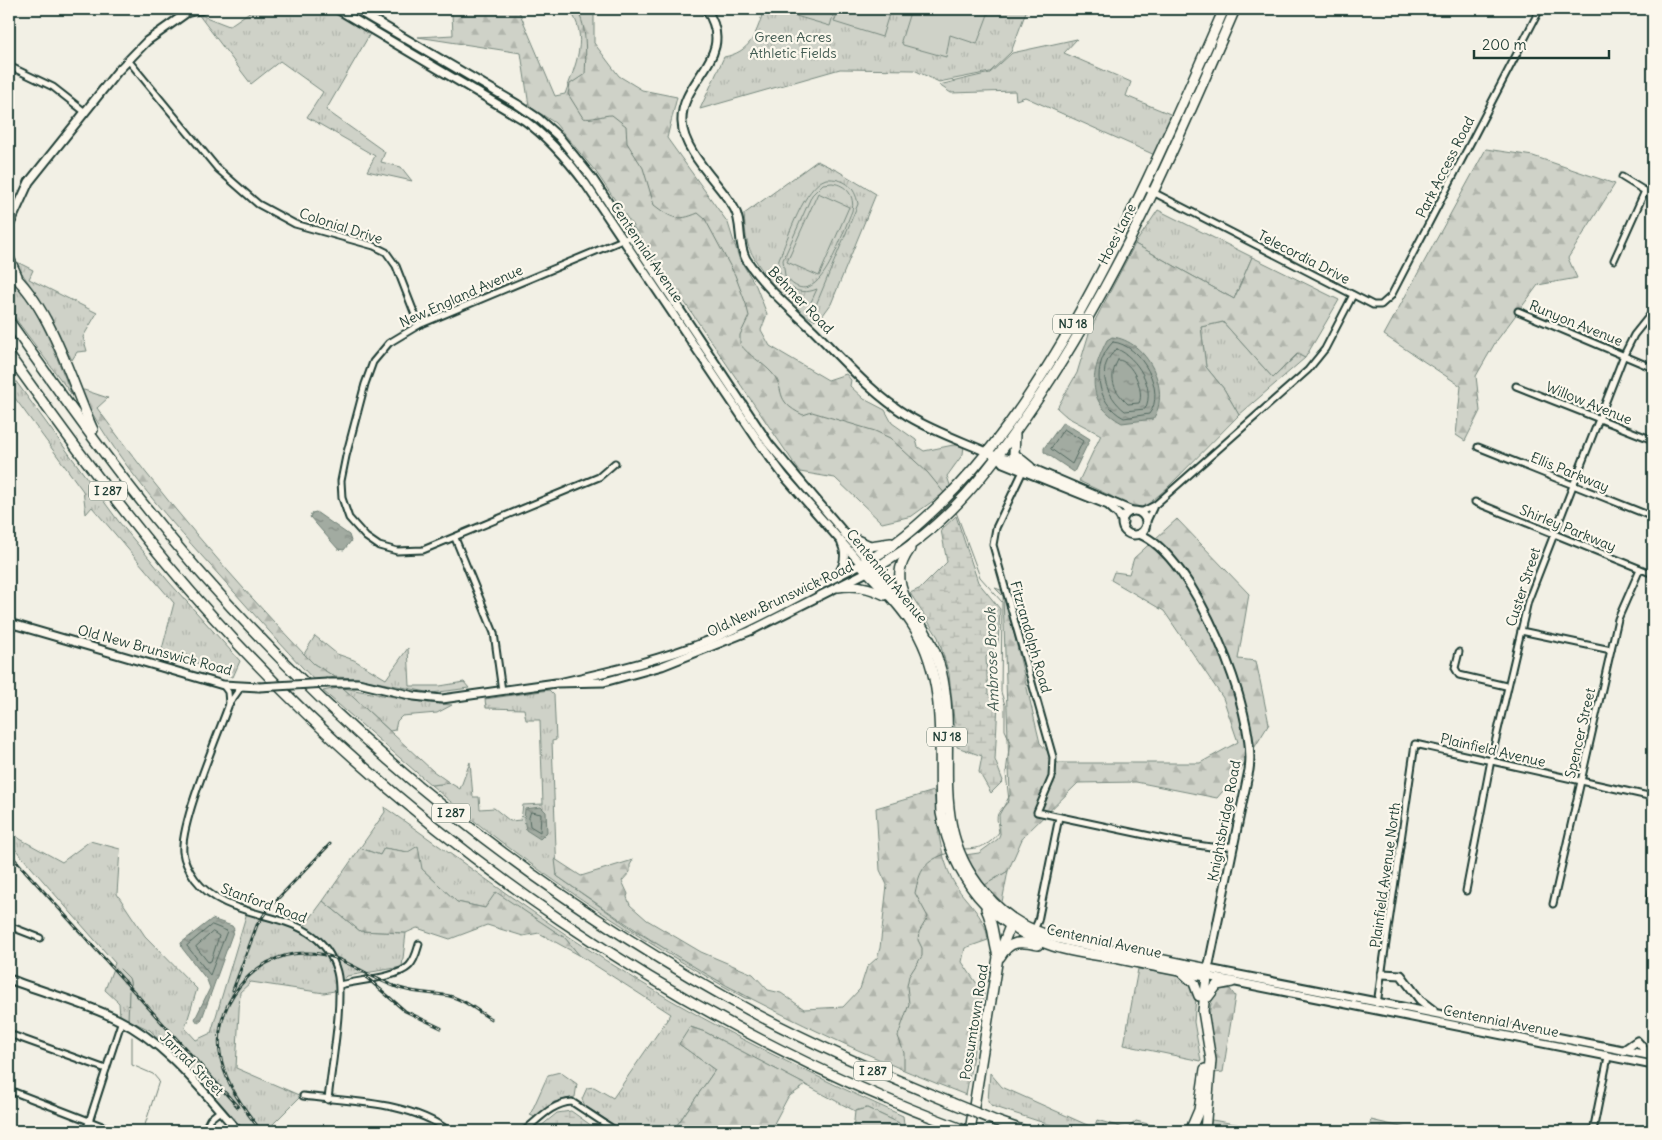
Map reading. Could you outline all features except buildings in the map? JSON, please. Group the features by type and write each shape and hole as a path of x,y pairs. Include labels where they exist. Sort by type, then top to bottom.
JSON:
{"highway":[{"name":"Hoes Lane","path":"998,457 1081,332 1128,246 1149,190 1224,9"},
{"name":"Hoes Lane","path":"988,453 1051,361 1149,190 1235,9"},
{"path":"9,258 20,283 51,331 101,448"},
{"path":"9,271 20,283"},
{"name":"I 287","path":"9,321 101,448 197,569 298,677 394,766 480,836 602,922 710,988 835,1053 952,1104 1025,1131"},
{"name":"I 287","path":"9,355 116,501 210,614 325,730 427,820 547,909 661,983 799,1058 964,1130"},
{"path":"1016,432 1013,443 1014,454 1026,469"},
{"name":"Old New Brunswick Road","path":"864,563 898,541 938,507 954,492 988,453"},
{"name":"Old New Brunswick Road","path":"871,570 912,546 944,518 961,502 998,457"},
{"path":"842,538 870,546 882,546 898,541"},
{"name":"NJ 18","path":"910,609 898,580 901,563 912,546"},
{"name":"Centennial Avenue","path":"864,563 910,609 930,638 941,670 946,710 949,817 953,847"},
{"name":"Centennial Avenue","path":"871,570 890,598 914,627 932,666 937,687 941,813 967,883 981,900 1031,938 1054,946 1181,972 1207,972"},
{"path":"838,587 853,585 877,591 890,598"},
{"name":"Centennial Avenue","path":"957,857 1011,922 1071,942 1207,972"},
{"path":"981,900 994,928 994,945 998,959"},
{"name":"Possumtown Road","path":"964,1130 998,959 1011,922"},
{"path":"998,959 1008,946 1014,942 1054,946"},
{"path":"1181,972 1194,983 1201,1000"},
{"path":"1205,1131 1211,1065 1201,1000 1202,983 1207,972"},
{"path":"1190,1131 1199,1110 1205,1074 1197,1017 1201,1000 1215,986 1232,982"}],"main road":[{"path":"10,223 29,182 128,60 156,34 191,10 203,9"},
{"name":"Centennial Avenue","path":"337,9 524,120 545,135 585,183 763,448 784,476 864,563"},
{"name":"Centennial Avenue","path":"355,9 517,104 560,137 577,157 632,236 769,444 842,538"},
{"name":"Behmer Road","path":"706,9 714,27 715,48 709,64 687,95 683,106 682,131 690,149 735,209 741,249 747,260 777,297 868,387 918,421 998,457"},
{"path":"998,457 1003,463 1026,469 1142,514 1146,524 1139,534 1128,533 1124,529 1119,515 1108,505 1026,469"},
{"path":"1122,522 1126,515 1134,511"},
{"name":"Knightsbridge Road","path":"1146,524 1155,543"},
{"name":"Knightsbridge Road","path":"1139,534 1155,543 1178,566 1198,597 1231,673 1248,732 1250,762 1207,972"},
{"path":"836,577 844,561 845,550 842,538"},
{"name":"Old New Brunswick Road","path":"9,624 224,685 259,687 358,683 429,698 502,692 563,682 650,661 747,624 864,563"},
{"name":"Old New Brunswick Road","path":"563,682 604,682 662,666 750,631 871,570"},
{"name":"Centennial Avenue","path":"1207,972 1232,982 1376,1009 1653,1066"},
{"name":"Centennial Avenue","path":"1207,972 1378,1000 1651,1055"},
{"path":"1382,974 1401,975 1420,1000 1437,1013"},
{"name":"Jarrad Street","path":"9,979 120,1020 148,1038 173,1059 238,1131"},
{"path":"1623,1050 1630,1049 1637,1041 1651,1055"}],"street":[{"name":"Park Access Road","path":"1353,295 1373,305 1381,305 1391,296 1540,9"},
{"name":"Colonial Drive","path":"128,60 217,168 258,204 304,227 374,246 386,252 396,266 420,325"},
{"path":"9,66 53,87 85,112"},
{"path":"1622,177 1653,196"},
{"name":"Telecordia Drive","path":"1134,511 1143,511 1155,505 1313,365 1325,349 1353,295 1149,190"},
{"path":"1614,260 1645,191"},
{"name":"New England Avenue","path":"615,463 599,478 455,538 416,552 396,551 382,547 368,539 355,526 347,512 341,492 343,469 371,367 389,343 420,325 632,236"},
{"name":"Custer Street","path":"1466,891 1506,686 1528,601 1624,355 1634,334 1650,315 1653,308"},
{"name":"Runyon Avenue","path":"1518,311 1653,368"},
{"name":"Willow Avenue","path":"1516,386 1653,440"},
{"name":"Ellis Parkway","path":"1478,447 1653,517"},
{"name":"Fitzrandolph Road","path":"1026,469 993,540 1053,757 1052,777 1036,812 1060,816"},
{"name":"Shirley Parkway","path":"1475,502 1653,574"},
{"name":"Telecordia Drive","path":"1146,524 1155,505"},
{"path":"455,538 494,633 502,692"},
{"name":"Spencer Street","path":"1553,904 1618,619 1640,569"},
{"path":"1521,630 1610,650"},
{"path":"1459,652 1456,668 1459,675 1506,686"},
{"path":"224,685 228,692 229,704"},
{"name":"Stanford Road","path":"241,687 229,704 188,822 183,852 190,872 211,897 294,924 309,932 330,955 340,985 328,1100"},
{"name":"Plainfield Avenue","path":"1415,744 1653,797"},
{"name":"Plainfield Avenue North","path":"1376,1009 1415,744"},
{"path":"1034,930 1038,921 1060,816 1183,843 1210,847 1234,846"},
{"path":"1651,902 1653,886"},
{"path":"9,926 40,938"},
{"path":"340,985 363,979 390,976 404,969 414,959 419,944"},
{"path":"86,1131 121,1023 120,1020"},
{"path":"9,1034 106,1069"},
{"path":"1593,1131 1608,1056"},
{"path":"9,1090 115,1131"},
{"path":"303,1096 400,1109 424,1116 449,1131"},
{"path":"524,1131 549,1109 564,1102 572,1102 616,1131"},
{"path":"204,1131 210,1119 220,1111"}],"green space":[{"path":"254,9 331,9 371,32 326,110 385,152 381,162 401,167 412,181 367,171 375,156 307,117 323,92 280,61 251,84 198,14 229,26"},
{"path":"441,9 518,9 555,96 565,94 579,51 579,30 569,9 594,9 594,43 619,76 642,90 677,97 667,138 728,223 739,258 756,286 767,314 761,330 770,346 828,380 846,374 851,380 850,386 864,399 885,410 892,423 916,440 918,447 924,451 958,444 964,446 963,454 947,476 951,488 912,516 882,523 835,478 800,472 596,172 555,123 529,106 521,53 418,37 453,35 452,14"},
{"name":"Green Acres Athletic Fields","path":"762,9 1027,9 1011,52 990,72 939,82 914,70 840,69 700,109 724,57 740,51 751,41 763,12"},
{"path":"772,9 835,9 830,26"},
{"path":"839,9 872,9 889,14 882,37 834,22"},
{"path":"911,9 990,9 977,44 950,35 946,57 903,45 901,41"},
{"path":"1077,39 1064,53 1131,82 1126,96 1175,116 1157,156 1025,97 1016,100 1015,91 951,93 939,85 990,73 1012,53"},
{"path":"1486,149 1533,156 1615,184 1568,258 1577,278 1538,285 1495,343 1476,376 1480,411 1465,441 1456,435 1461,386 1384,335"},
{"path":"817,161 838,171 876,194 831,304 823,315 814,320 805,315 786,298 759,265 748,245 744,214"},
{"path":"826,179 832,179 848,184 857,198 858,204 816,305 811,302 817,289 802,291 795,290 789,286 781,275 779,259 804,202 818,184","holes":["823,184 837,184 849,192 853,206 852,211 827,268 818,280 808,287 797,286 785,276 783,260 812,195"]},
{"path":"818,193 849,207 819,276 787,262"},
{"path":"1158,210 1252,257 1234,299 1135,244"},
{"path":"1135,244 1234,299 1252,257 1339,300 1305,358 1297,354 1273,378 1223,322 1201,327 1206,367 1224,389 1239,415 1167,488 1145,507 1125,506 1111,496 1079,481 1101,435 1067,417 1057,408 1077,373 1090,330"},
{"path":"13,260 33,270 29,279 97,313 83,337 87,351 77,352 72,360 30,285"},
{"path":"9,277 29,300 38,316 72,395 9,310"},
{"path":"1223,322 1273,378 1298,354 1305,358 1239,415 1224,389 1206,367 1201,327"},
{"path":"9,372 119,522 169,582 240,661 233,677 184,658 160,657 174,603 92,507 86,514 83,491 9,390"},
{"path":"84,390 108,398 97,408 170,503 222,564 304,654 314,664 335,677 315,681 174,524 139,482 107,438 80,391"},
{"path":"956,516 978,582 1000,609 998,644 986,657 988,694 998,703 995,760 1003,781 991,793 979,772 982,756 957,747 949,674 938,637 910,593 921,588 947,562 941,530"},
{"path":"1177,519 1249,594 1238,659 1256,661 1269,724 1240,771 1217,798 1136,782 1078,783 1023,837 1008,871 985,885 965,855 979,853 998,839 1000,834 999,815 1010,795 1003,596 995,588 1004,591 1040,743 1058,763 1200,763 1238,742 1223,698 1164,611 1111,580 1114,572 1129,574 1134,558"},
{"path":"315,636 337,654 354,660 386,679 408,648 410,686 440,686 464,682 469,688 432,693 357,678 335,677 314,664 304,654"},
{"path":"342,687 433,771 450,783 431,785 323,691"},
{"path":"343,688 428,703 452,705 437,713 402,716 397,721 395,730 390,731"},
{"path":"549,690 554,695 556,740 552,741 557,876 632,929 751,999 745,998 663,951 582,900 505,845 431,785 450,783 460,789 470,762 473,797 479,797 480,809 494,808 510,821 521,820 523,805 543,804 540,720 526,720 524,709 486,708 485,699"},
{"path":"934,791 939,837 948,871 958,889 979,915 988,940 965,948 962,962 984,994 966,1095 831,1038 727,985 653,941 557,876 555,859 581,876 633,860 630,865 630,872 622,881 628,894 627,897 630,905 647,920 701,952 753,974 768,990 781,993 804,1009 843,1007 860,989 867,967 877,958 880,948 887,885 880,870 876,808"},
{"path":"384,807 541,917 637,980 768,1052 903,1116 905,1131 902,1131 899,1123 867,1108 855,1111 705,1032 691,1027 679,1044 715,1070 673,1131 662,1129 624,1131 585,1106 582,1099 587,1088 594,1087 613,1098 671,1014 579,955 565,938 496,893 485,908 457,902 422,869 408,852 384,848 380,855 360,848 385,812"},
{"path":"9,830 20,839 62,862 90,841 120,849 117,894 145,936 197,989 185,1028 196,1040 211,1033 248,909 303,928 323,901 360,931 406,933 402,967 347,976 334,991 324,993 251,982 240,992 236,1068 301,1096 266,1131 244,1131 150,1030 120,1016 119,1003 105,990 115,963 9,842"},
{"path":"418,846 422,869 457,902 485,908 496,892 565,938 579,955 539,933 523,936 487,925 450,939 417,928 406,933 360,931 323,901 360,848 380,855 384,848 408,852"},
{"path":"1008,871 1002,902 985,885"},
{"path":"1138,969 1174,975 1188,980 1196,997 1194,1022 1201,1061 1124,1045"},
{"path":"1230,989 1235,996 1223,1072 1214,1073 1209,1029 1210,1007 1218,990"},
{"path":"690,1027 705,1032 806,1085 788,1097 770,1131 673,1131 715,1070 679,1044"},
{"path":"560,1072 577,1084 575,1097 554,1102 535,1117 530,1115 548,1075"},
{"path":"990,1073 1002,1087 1094,1128 1097,1120 1127,1129 1136,1121 1156,1126 1155,1131 1069,1131 992,1106 988,1101"},
{"path":"867,1108 899,1123 902,1131 853,1131 855,1111"},
{"path":"571,1111 599,1131 535,1131 557,1113"},
{"path":"1212,1120 1241,1125 1240,1131 1208,1131"},
{"path":"1371,1120 1418,1131 1367,1131"},
{"path":"1427,1126 1453,1131 1418,1131"}],"water":[{"path":"1112,337 1125,340 1136,347 1153,368 1160,394 1158,407 1153,419 1122,423 1101,406 1096,396 1094,386 1097,364 1107,340"},
{"path":"1063,422 1090,439 1074,472 1044,452 1044,448"},
{"path":"316,512 349,535 351,541 344,550 338,549 310,517 312,513"},
{"path":"541,807 546,812 547,832 540,839 526,830 524,819 525,809"},
{"path":"212,919 232,926 234,929 201,1021 198,1023 195,1019 210,988 207,980 182,948 181,943"}],"waterway":[{"name":"Ambrose Brook","path":"574,9 579,13 584,29 586,49 585,74 570,84 568,94 583,118 612,115 626,126 627,143 643,168 654,205 670,216 679,218 698,213 705,219 735,275 746,304 749,316 740,335 740,344 772,373 779,385 784,400 793,410 803,415 812,412 875,431 890,438 928,473 945,494"},
{"name":"Ambrose Brook","path":"956,512 980,577 1002,602 1001,692 1005,705 1005,730 1010,741 1006,773 1009,801 998,815 999,832 984,845 964,849"},
{"name":"Ambrose Brook","path":"904,1069 904,1053 898,1036 909,1004 907,986 909,976 922,956 922,948 918,940 919,932 928,917 915,893 924,867 933,859 948,853"},
{"path":"120,969 129,978 131,985"},
{"path":"128,1022 129,991"},
{"path":"132,1037 132,1065 153,1074 159,1081 143,1131"}],"railway":[{"path":"233,990 257,925 268,909 330,844"},
{"path":"9,853 238,1107"},
{"path":"261,1131 242,1106 227,1079 221,1059 219,1040 222,1021 229,1003 239,987 252,973 268,963 285,956 304,953 331,957 343,961 390,985 456,998 491,1019"},
{"path":"366,977 405,1011 441,1028"}]}
